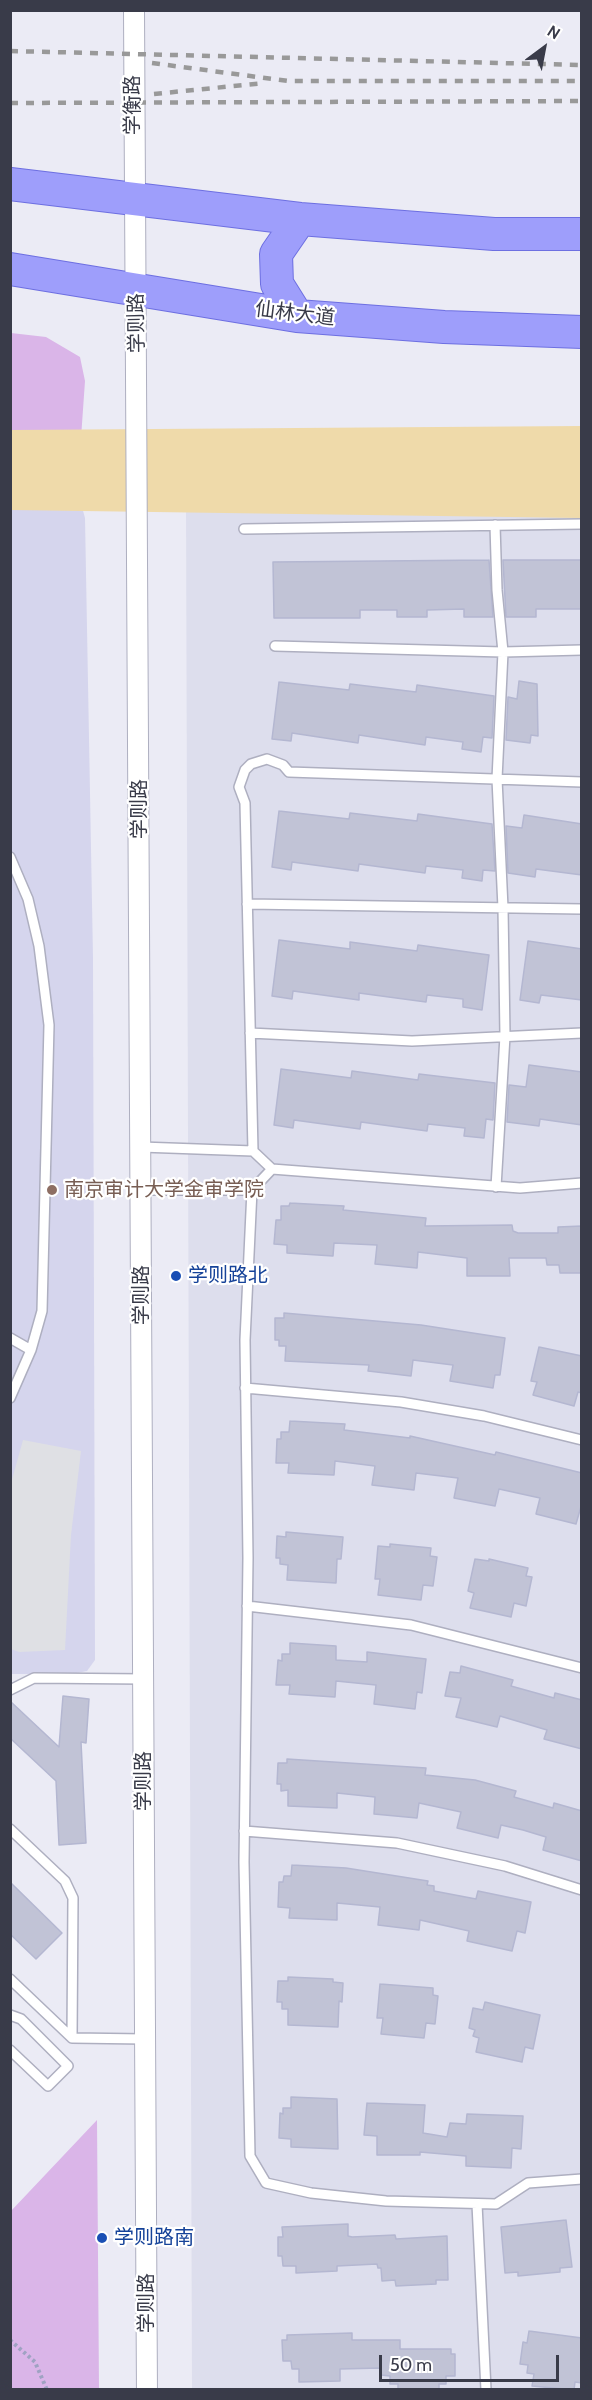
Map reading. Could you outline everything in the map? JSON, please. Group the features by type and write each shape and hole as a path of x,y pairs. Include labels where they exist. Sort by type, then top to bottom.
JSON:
{"main road":[{"path":"10,184 300,219 494,234 582,234"},
{"path":"297,316 277,284 276,254 300,219"},
{"name":"仙林大道","path":"10,269 297,316 444,327 582,332"}],"street":[{"name":"学衡路","path":"133,200 134,10"},
{"name":"学则路","path":"133,200 138,369 147,2390"}],"lane":[{"path":"244,529 582,524"},
{"path":"495,525 497,590 503,652 498,779 505,1036 496,1187"},
{"path":"275,646 503,652 582,650"},
{"path":"253,1151 245,803 239,787 240,778 251,764 267,759 283,765 289,772 582,782"},
{"path":"10,857 28,899 37,936 49,1025 42,1311 31,1350 10,1398"},
{"path":"247,904 582,909"},
{"path":"250,1033 412,1041 582,1033"},
{"path":"141,1147 253,1151 272,1169 496,1187 543,1188 582,1183"},
{"path":"272,1169 252,1190 245,1340 248,1606 244,1830 250,2156 266,2183 311,2193 386,2201 496,2204 528,2183 582,2179"},
{"path":"141,1190 252,1190"},
{"path":"10,1338 31,1350"},
{"path":"245,1388 401,1402 484,1416 582,1440"},
{"path":"248,1606 411,1625 582,1668"},
{"path":"10,1690 34,1678 144,1679"},
{"path":"10,1829 65,1881 74,1898 72,2038"},
{"path":"244,1830 397,1843 505,1866 582,1890"},
{"path":"10,1979 72,2038 145,2039"},
{"path":"10,2015 21,2019 68,2066 48,2086 10,2050"},
{"path":"477,2204 486,2390"}],"path":[{"path":"10,2340 35,2362 47,2390"}],"shaded area":[{"path":"11,333 46,337 80,357 85,381 81,438 11,433"},
{"path":"581,426 581,518 11,510 11,430"},
{"name":"南京审计大学金审学院","path":"10,485 82,507 85,518 93,958 95,1660 87,1671 72,1674 11,1674"},
{"path":"581,505 581,2389 192,2389 186,508"},
{"path":"23,1440 81,1451 71,1535 65,1650 19,1652 11,1649 11,1483"},
{"path":"97,2120 99,2389 11,2389 11,2211"}],"building":[{"path":"489,560 493,617 464,617 464,609 427,610 427,617 397,617 397,610 360,610 360,618 274,618 273,562"},
{"path":"503,560 582,560 582,609 536,609 536,617 506,617"},
{"path":"519,681 537,684 538,736 531,735 530,743 506,740 508,697 517,699"},
{"path":"279,682 349,690 350,684 416,692 417,685 494,696 492,738 483,737 481,752 462,749 463,742 426,737 425,745 359,735 358,743 292,733 291,741 272,739"},
{"path":"279,811 349,819 350,813 417,821 418,814 492,824 495,871 483,870 482,881 462,878 463,870 426,866 425,873 359,864 358,871 292,862 291,870 272,867"},
{"path":"524,815 582,824 582,875 536,869 535,877 508,873 506,826 522,828"},
{"path":"279,940 350,949 350,942 417,951 418,945 489,955 482,1010 463,1007 463,999 427,995 426,1002 359,993 359,1000 293,991 292,999 272,996"},
{"path":"528,941 582,949 582,1000 541,995 539,1003 520,1000"},
{"path":"529,1065 582,1072 582,1125 540,1119 539,1126 507,1122 509,1085 526,1087"},
{"path":"281,1069 351,1078 352,1071 418,1080 419,1074 495,1083 493,1120 486,1119 484,1138 464,1136 465,1128 428,1124 427,1131 361,1122 360,1129 294,1120 293,1128 274,1125"},
{"path":"290,1203 344,1206 343,1210 426,1218 425,1226 512,1225 513,1231 518,1233 558,1233 558,1227 582,1226 582,1273 560,1273 559,1265 547,1265 546,1258 509,1258 510,1276 467,1276 467,1258 418,1252 417,1268 375,1264 377,1245 334,1243 333,1256 287,1253 287,1245 274,1244 276,1220 281,1220 281,1206 289,1206"},
{"path":"284,1313 421,1325 505,1338 500,1375 495,1375 493,1388 450,1381 453,1365 413,1360 411,1376 368,1371 369,1365 285,1361 286,1346 279,1346 279,1340 275,1340 275,1318 284,1318"},
{"path":"539,1347 582,1356 582,1393 578,1392 574,1406 533,1395 537,1382 531,1381"},
{"path":"290,1421 345,1424 344,1430 410,1438 410,1436 495,1455 496,1452 582,1473 582,1503 576,1524 536,1514 540,1498 499,1489 495,1506 454,1498 458,1478 416,1473 414,1490 372,1485 375,1466 335,1461 334,1475 288,1473 289,1463 276,1463 277,1439 281,1439 281,1432 289,1432"},
{"path":"286,1532 343,1537 341,1559 337,1559 336,1583 287,1580 288,1565 280,1564 280,1558 276,1558 277,1536 286,1537"},
{"path":"390,1544 431,1548 430,1556 437,1557 433,1586 423,1585 421,1600 378,1595 380,1579 375,1579 378,1546 390,1547"},
{"path":"475,1559 489,1561 489,1559 528,1568 526,1576 532,1577 526,1606 514,1603 511,1617 470,1608 474,1593 468,1591"},
{"path":"290,1643 336,1646 336,1660 367,1662 367,1652 426,1659 422,1693 417,1692 415,1709 374,1704 376,1685 336,1681 335,1697 289,1694 290,1685 276,1685 278,1660 282,1661 282,1654 290,1654"},
{"path":"461,1666 513,1680 511,1686 554,1698 555,1693 582,1700 582,1749 544,1739 547,1730 500,1716 497,1727 456,1717 461,1698 445,1696 450,1672 460,1673"},
{"path":"63,1696 89,1699 86,1743 81,1742 86,1843 59,1845 56,1781 10,1738 10,1701 59,1747"},
{"path":"287,1759 426,1768 425,1775 475,1780 516,1791 514,1797 553,1808 554,1803 582,1811 582,1861 543,1850 546,1837 523,1830 501,1825 498,1838 457,1828 461,1812 419,1803 417,1818 374,1814 375,1797 337,1793 337,1808 288,1806 288,1790 281,1791 281,1784 277,1784 278,1763 287,1763"},
{"path":"292,1865 346,1868 428,1881 427,1885 434,1886 434,1891 476,1899 478,1891 531,1902 525,1933 517,1931 512,1951 467,1941 469,1931 420,1920 419,1930 378,1925 380,1907 337,1903 337,1920 289,1918 290,1908 278,1907 279,1882 283,1882 284,1876 291,1876"},
{"path":"10,1882 62,1933 36,1959 10,1934"},
{"path":"288,1977 333,1979 333,1982 343,1983 342,2002 339,2001 338,2027 288,2025 288,2009 282,2009 282,2002 277,2002 278,1981 288,1981"},
{"path":"380,1984 433,1988 433,1995 438,1996 435,2024 426,2023 424,2038 381,2034 383,2018 377,2018"},
{"path":"485,2002 540,2015 533,2049 525,2047 522,2062 476,2052 479,2038 473,2036 475,2030 469,2028 473,2008 483,2010"},
{"path":"291,2097 337,2099 338,2149 291,2147 291,2139 279,2138 280,2113 283,2114 283,2108 291,2108"},
{"path":"367,2103 425,2105 423,2133 447,2137 450,2123 466,2124 467,2114 523,2116 521,2149 512,2148 511,2168 466,2166 466,2156 420,2152 420,2155 377,2155 377,2136 364,2135"},
{"path":"566,2220 572,2267 560,2268 560,2272 518,2276 518,2272 505,2273 501,2227"},
{"path":"348,2224 348,2236 352,2237 395,2235 396,2239 447,2236 448,2280 436,2280 436,2284 396,2286 395,2280 382,2281 381,2268 378,2268 377,2264 337,2266 337,2271 296,2273 296,2266 283,2266 282,2256 278,2256 278,2237 283,2237 282,2227"},
{"path":"529,2331 582,2338 582,2383 575,2382 574,2390 532,2386 534,2374 527,2373 528,2365 520,2364 523,2342 527,2343"},
{"path":"352,2333 352,2340 400,2340 400,2349 451,2349 451,2354 455,2354 455,2376 446,2376 446,2384 439,2384 439,2390 398,2390 398,2384 390,2384 390,2376 381,2375 381,2368 340,2369 340,2381 299,2382 299,2369 292,2369 291,2361 283,2361 282,2340 287,2340 287,2335"}],"railway":[{"path":"10,51 582,65"},
{"path":"152,63 288,81 582,81"},
{"path":"154,94 264,83"},
{"path":"10,103 582,101"}],"place":[{"name":"南京审计大学金审学院","path":"52,1190"},
{"name":"学则路北","path":"176,1276"},
{"name":"学则路南","path":"102,2238"}]}
